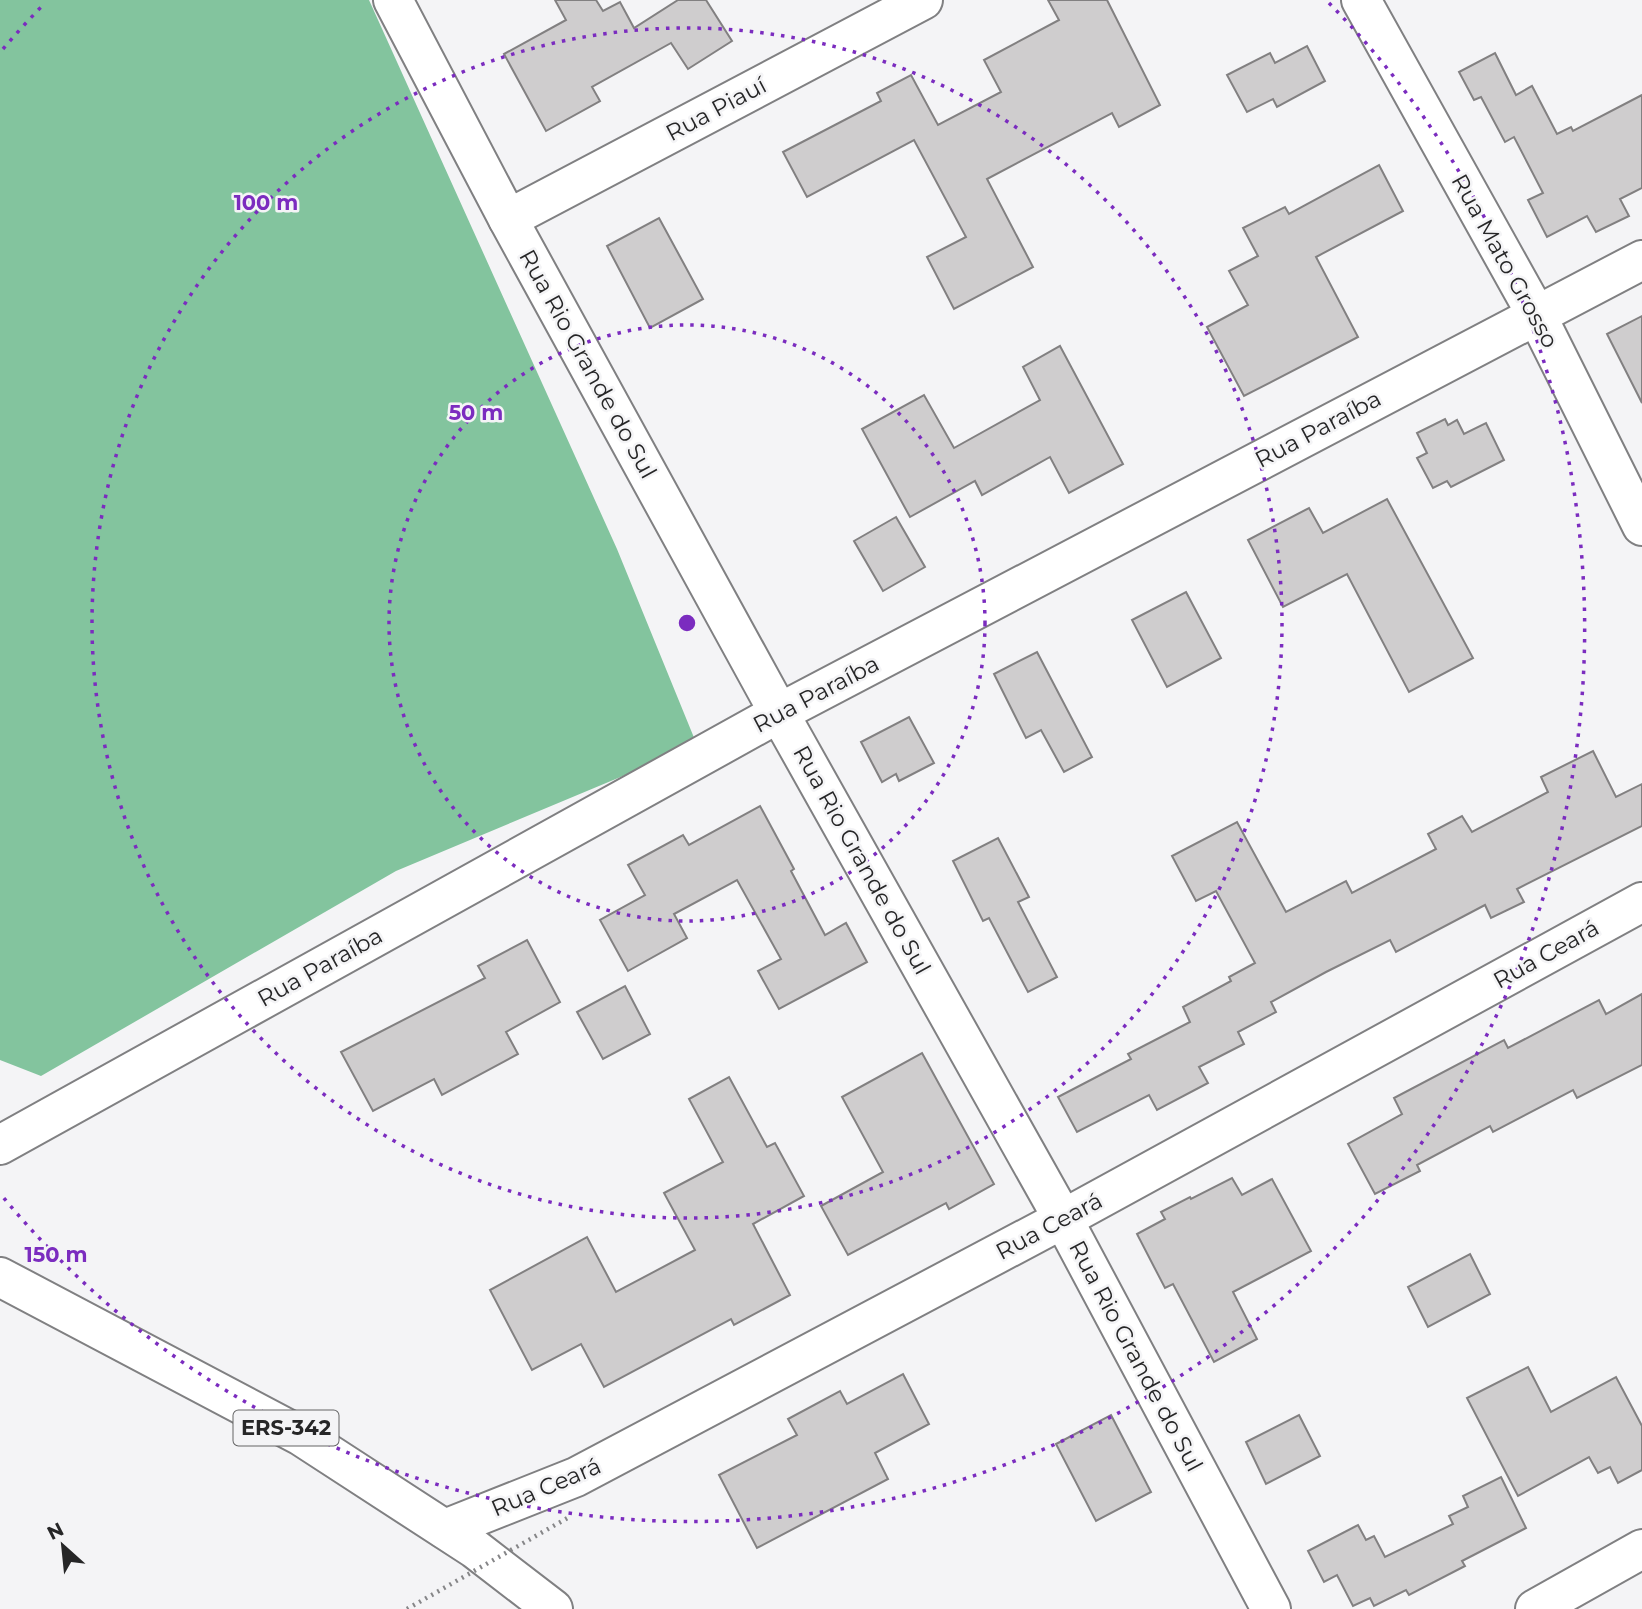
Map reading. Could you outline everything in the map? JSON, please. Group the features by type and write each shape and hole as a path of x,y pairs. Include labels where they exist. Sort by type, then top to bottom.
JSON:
{"street":[{"name":"Rua Rio Grande do Sul","path":"393,0 508,219 779,713 1063,1219 1271,1609"},
{"name":"Rua Piauí","path":"508,219 923,0"},
{"name":"Rua Mato Grosso","path":"1361,0 1536,314 1642,526"},
{"name":"Rua Paraíba","path":"0,1144 779,713 1642,260"},
{"name":"Rua Ceará","path":"445,1529 576,1477 1063,1219 1642,902"},
{"name":"ERS-342","path":"0,1277 301,1436 475,1549 552,1609"},
{"path":"1535,1609 1642,1549"}],"path":[{"path":"407,1609 571,1516"}],"green space":[{"path":"0,0 369,0 617,549 697,745 396,871 41,1076 0,1060"}],"building":[{"path":"555,0 596,0 603,11 620,2 634,28 678,0 706,0 732,41 688,69 671,43 592,87 600,101 546,131 504,54 566,20"},
{"path":"1048,0 1107,0 1160,105 1119,127 1112,113 987,179 1033,267 954,309 927,257 966,237 914,140 807,197 783,152 881,101 877,93 911,75 938,125 1001,92 984,60 1059,20"},
{"path":"1307,46 1325,81 1277,107 1273,99 1247,112 1227,75 1270,53 1275,63"},
{"path":"1495,53 1516,95 1532,86 1557,134 1571,127 1573,131 1642,95 1642,188 1620,199 1629,216 1596,232 1587,216 1547,237 1528,200 1543,193 1514,137 1505,142 1481,97 1474,100 1459,72"},
{"path":"1379,165 1403,211 1316,257 1358,337 1244,396 1207,327 1248,305 1229,271 1258,256 1243,228 1285,207 1289,214"},
{"path":"659,218 703,299 650,328 607,246"},
{"path":"1642,316 1642,403 1607,334"},
{"path":"1060,346 1123,464 1069,493 1050,457 982,495 975,481 910,517 862,429 924,395 954,448 1040,400 1023,367"},
{"path":"1445,419 1448,425 1457,420 1464,434 1486,423 1504,460 1451,487 1447,481 1433,488 1417,458 1427,453 1417,433"},
{"path":"1387,499 1473,658 1409,692 1347,574 1283,607 1248,540 1309,508 1323,533"},
{"path":"896,517 925,567 883,591 854,541"},
{"path":"1186,592 1221,658 1167,687 1132,620"},
{"path":"1037,652 1092,757 1064,772 1041,730 1026,738 994,674"},
{"path":"909,717 934,763 899,781 896,774 882,782 861,742"},
{"path":"1593,751 1616,797 1642,784 1642,826 1517,889 1524,902 1491,918 1485,905 1396,952 1390,940 1326,972 1271,1002 1276,1012 1238,1032 1244,1044 1199,1067 1208,1083 1157,1110 1149,1095 1077,1132 1058,1097 1131,1059 1128,1054 1190,1022 1183,1007 1231,981 1229,977 1255,963 1216,891 1196,901 1172,856 1237,822 1286,912 1346,881 1352,893 1436,849 1428,834 1462,816 1472,832 1548,792 1541,777"},
{"path":"760,806 825,935 846,923 867,962 779,1009 758,971 781,959 737,880 674,914 687,938 628,971 600,920 645,895 628,865 683,835 689,845"},
{"path":"998,838 1029,897 1018,902 1057,977 1028,992 989,918 983,921 953,861"},
{"path":"527,940 560,1002 506,1032 518,1054 442,1095 434,1079 373,1111 341,1052 485,978 478,966"},
{"path":"625,986 650,1034 603,1059 577,1012"},
{"path":"1642,994 1642,1065 1577,1098 1573,1090 1493,1132 1490,1126 1417,1165 1420,1171 1375,1194 1348,1144 1402,1114 1394,1098 1504,1040 1508,1048 1599,1000 1606,1014"},
{"path":"922,1053 994,1184 949,1209 946,1203 848,1255 821,1206 883,1172 842,1097"},
{"path":"729,1077 767,1147 775,1143 804,1196 753,1224 790,1295 734,1325 731,1319 604,1387 581,1344 532,1370 490,1290 587,1237 616,1292 695,1250 664,1193 723,1162 689,1099"},
{"path":"1232,1178 1242,1195 1272,1179 1311,1251 1233,1292 1257,1339 1214,1362 1173,1284 1165,1288 1137,1234 1165,1219 1161,1212"},
{"path":"1470,1254 1490,1294 1428,1327 1408,1287"},
{"path":"1528,1367 1551,1412 1616,1377 1642,1426 1642,1470 1618,1483 1610,1467 1598,1473 1589,1457 1518,1496 1467,1398"},
{"path":"903,1374 929,1424 875,1453 888,1479 757,1548 719,1475 797,1435 788,1419 840,1391 847,1404"},
{"path":"1111,1415 1151,1492 1096,1521 1056,1444"},
{"path":"1299,1415 1320,1456 1266,1484 1246,1442"},
{"path":"1501,1477 1526,1528 1462,1561 1465,1566 1409,1595 1406,1590 1374,1606 1370,1598 1353,1606 1337,1575 1324,1582 1308,1551 1358,1525 1366,1540 1374,1536 1385,1557 1453,1524 1449,1516 1468,1507 1463,1496"}]}
